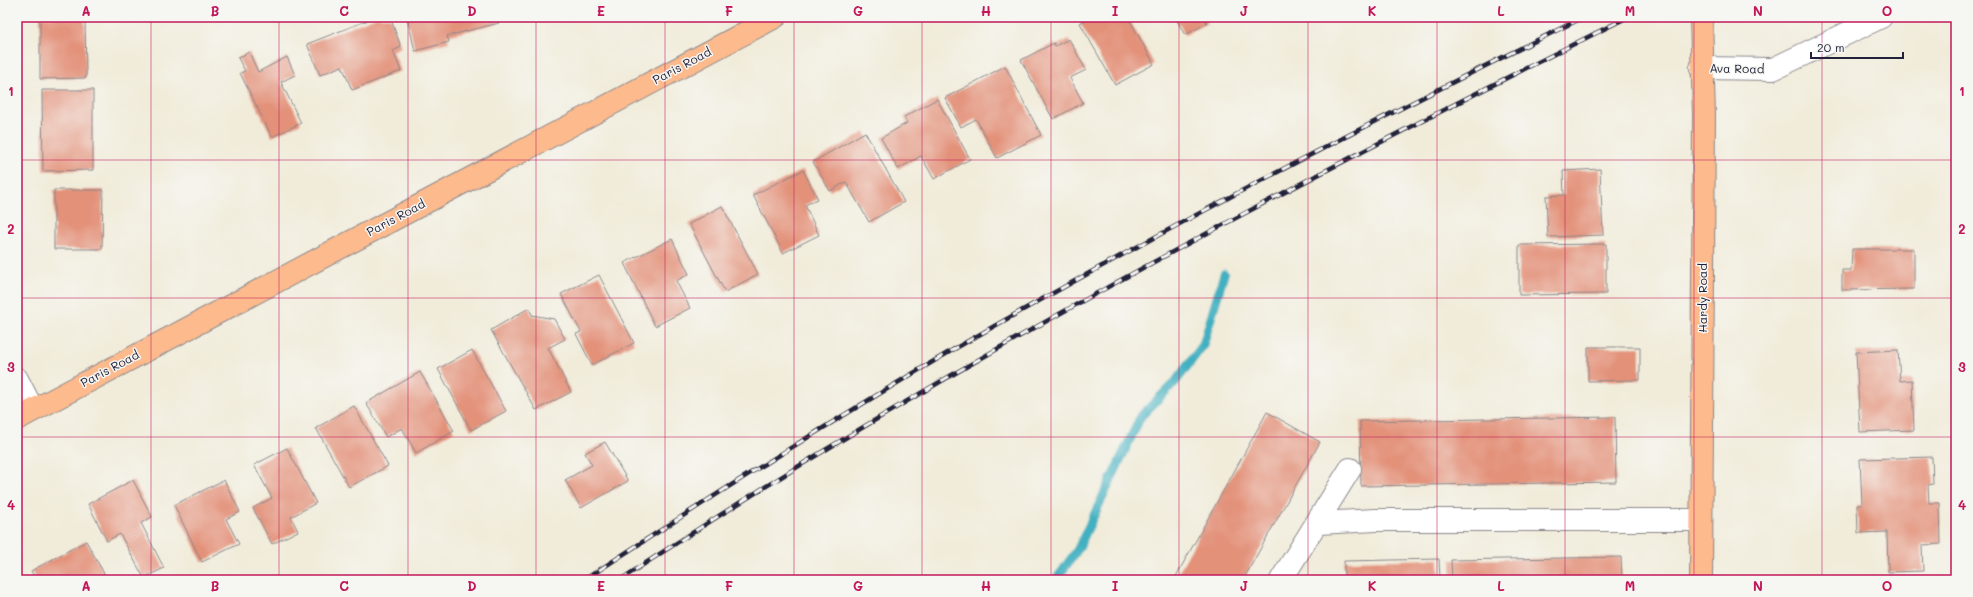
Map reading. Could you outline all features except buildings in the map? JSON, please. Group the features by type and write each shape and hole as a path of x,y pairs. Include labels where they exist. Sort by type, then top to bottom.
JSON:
{"main road":[{"name":"Paris Road","path":"25,414 775,17"},
{"name":"Hardy Road","path":"1701,17 1704,123 1701,580"}],"street":[{"name":"Ava Road","path":"1702,68 1773,69 1881,17"},
{"path":"17,380 25,414"},
{"path":"1281,580 1318,523 1350,469"},
{"path":"1318,523 1376,520 1701,520"}],"waterway":[{"path":"1056,580 1078,549 1141,416 1176,381 1203,345 1224,274"}],"railway":[{"path":"584,580 815,433 956,348 1033,304 1267,177 1584,17"},
{"path":"620,580 741,502 864,426 1115,283 1370,148 1628,17"}]}
